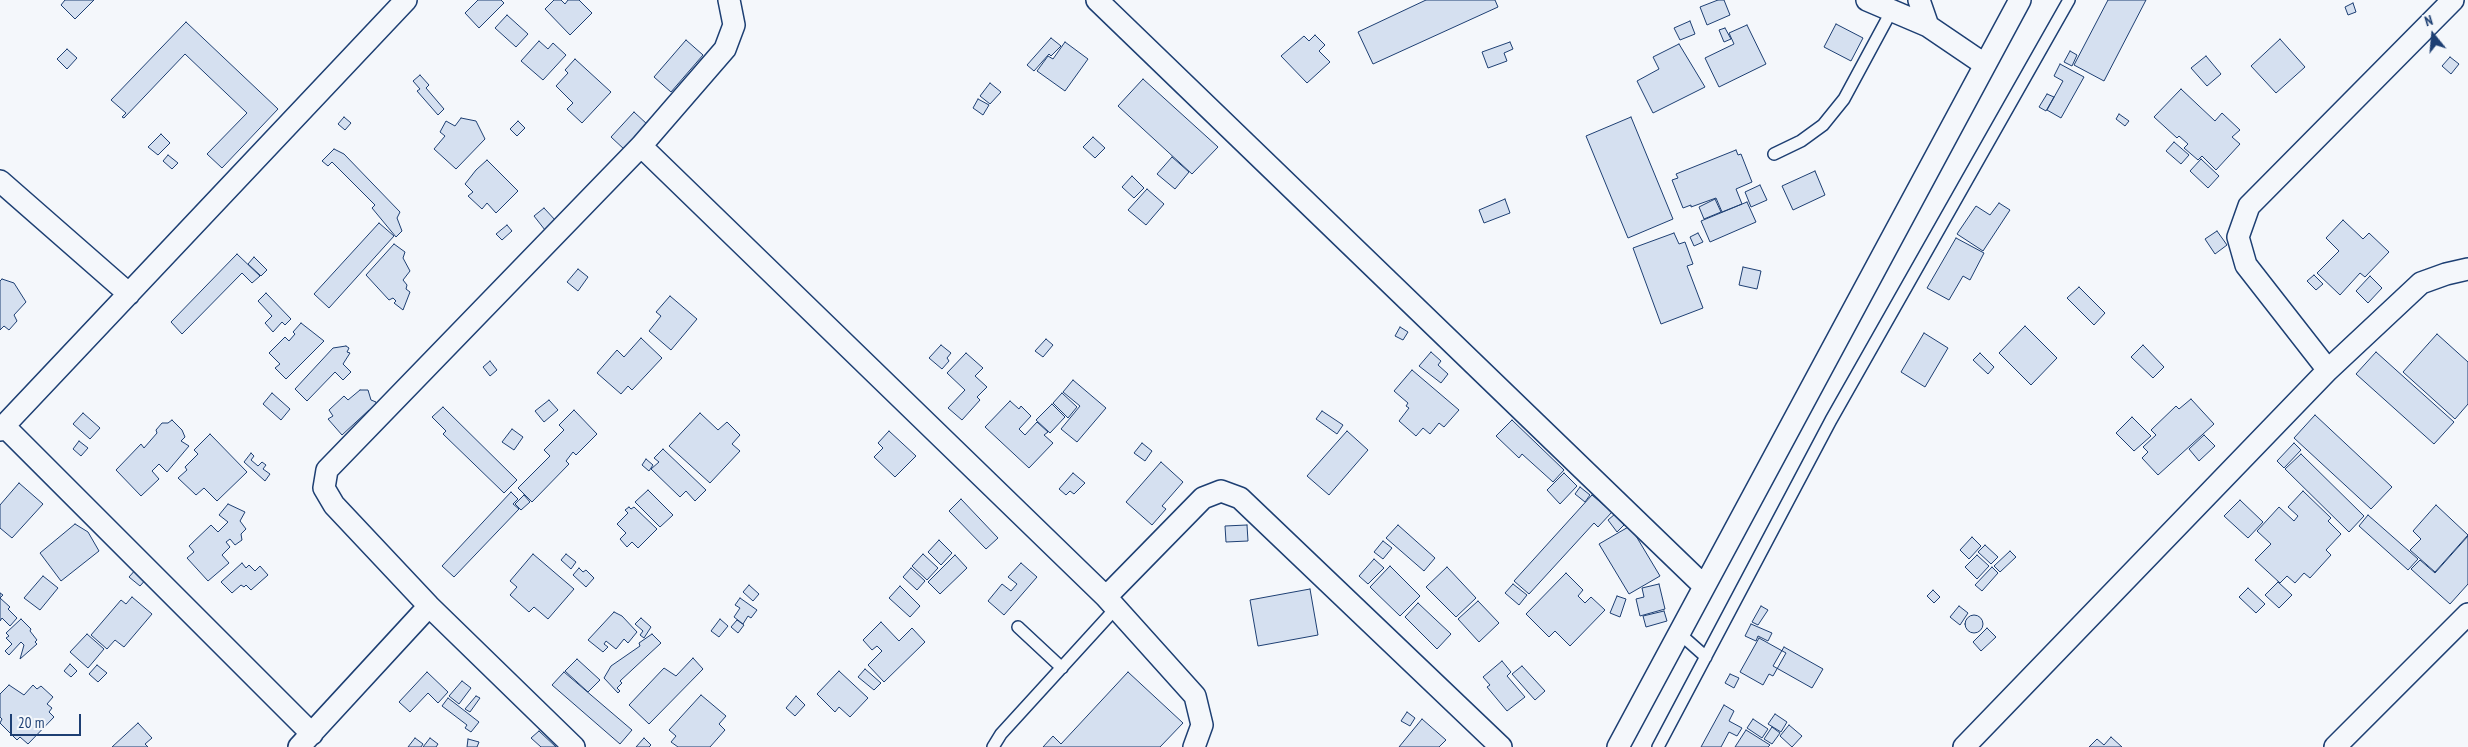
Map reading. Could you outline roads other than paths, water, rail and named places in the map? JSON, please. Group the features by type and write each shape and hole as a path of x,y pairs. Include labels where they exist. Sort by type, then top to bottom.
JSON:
{"street":[{"path":"406,0 2,428 306,740 429,606"},
{"path":"574,747 429,606 334,505 324,488 327,470 642,146 726,49 734,24 729,0"},
{"path":"1097,0 1704,586"},
{"path":"1867,0 1928,26 1984,64"},
{"path":"1919,0 1928,26"},
{"path":"1618,747 2020,0"},
{"path":"2328,370 2246,265 2238,237 2249,206 2453,0"},
{"path":"642,146 1111,603 1195,696 1202,725 1194,747"},
{"path":"0,181 129,294"},
{"path":"1964,747 2328,370 2420,283 2468,269"},
{"path":"1111,603 1203,498 1221,491 1240,498 1501,747"},
{"path":"2335,747 2468,614"}],"lane":[{"path":"1658,747 1831,420 2069,0"},
{"path":"1774,154 1802,141 1823,125 1844,98 1892,10"},
{"path":"993,747 1001,734 1062,668 1111,603"},
{"path":"1018,627 1062,668"},
{"path":"1679,634 1706,657"}]}
